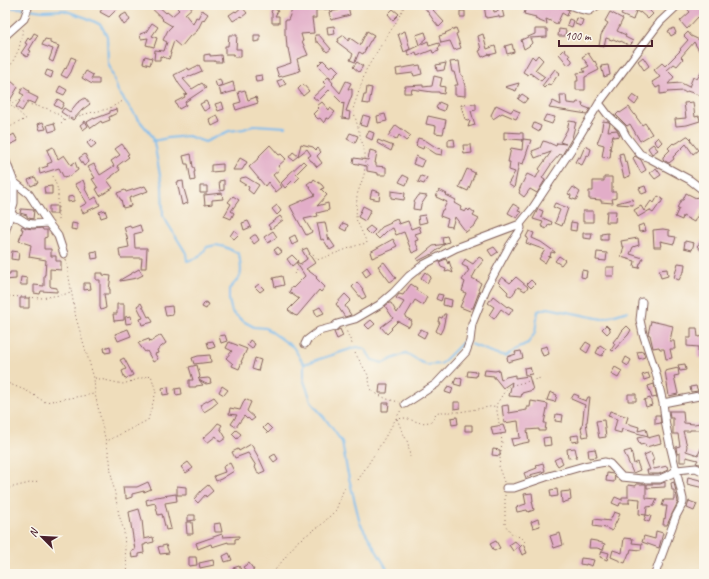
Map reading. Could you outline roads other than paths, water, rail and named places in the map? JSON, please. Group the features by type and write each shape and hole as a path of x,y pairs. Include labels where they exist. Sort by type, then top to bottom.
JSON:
{"street":[{"path":"5,36 24,19 29,5"},
{"path":"569,5 589,11 598,5"},
{"path":"305,344 319,331 355,319 379,304 423,265 456,248 520,224 532,210 571,150 599,103 660,22 678,5"},
{"path":"599,103 608,115 622,128 626,136 640,154 690,180 704,192"},
{"path":"5,159 14,182 14,203 5,232"},
{"path":"14,182 29,194 57,234 64,254"},
{"path":"11,213 15,217 27,223 48,223"},
{"path":"405,404 436,384 466,352 470,340 472,324 486,289 510,245 520,232 520,224"},
{"path":"642,302 640,320 656,373 663,403 666,426 683,498 683,503 676,516 655,574"},
{"path":"663,403 704,395"},
{"path":"506,488 514,488 584,466 605,462 610,464 620,476 626,478 658,479 677,470 696,468 702,471 704,470"}],"waterway":[{"path":"7,5 14,8 43,11 63,10 87,18 101,25 107,36 108,62 118,91 153,137 162,186 163,216 186,253 187,261 199,257 207,247 216,245 225,247 239,254 241,266 240,277 229,289 229,300 232,312 243,321 254,327 266,328 293,347 304,364 304,381 312,403 342,442 360,523 390,574"},
{"path":"153,141 188,136 205,142 229,131 244,129 254,125 286,127"},
{"path":"471,344 506,356 515,349 528,343 535,333 538,311 548,308 602,319 628,311"},
{"path":"304,364 357,347 365,349 372,360 383,363 406,353 426,365 441,364 464,341 467,342"}]}
